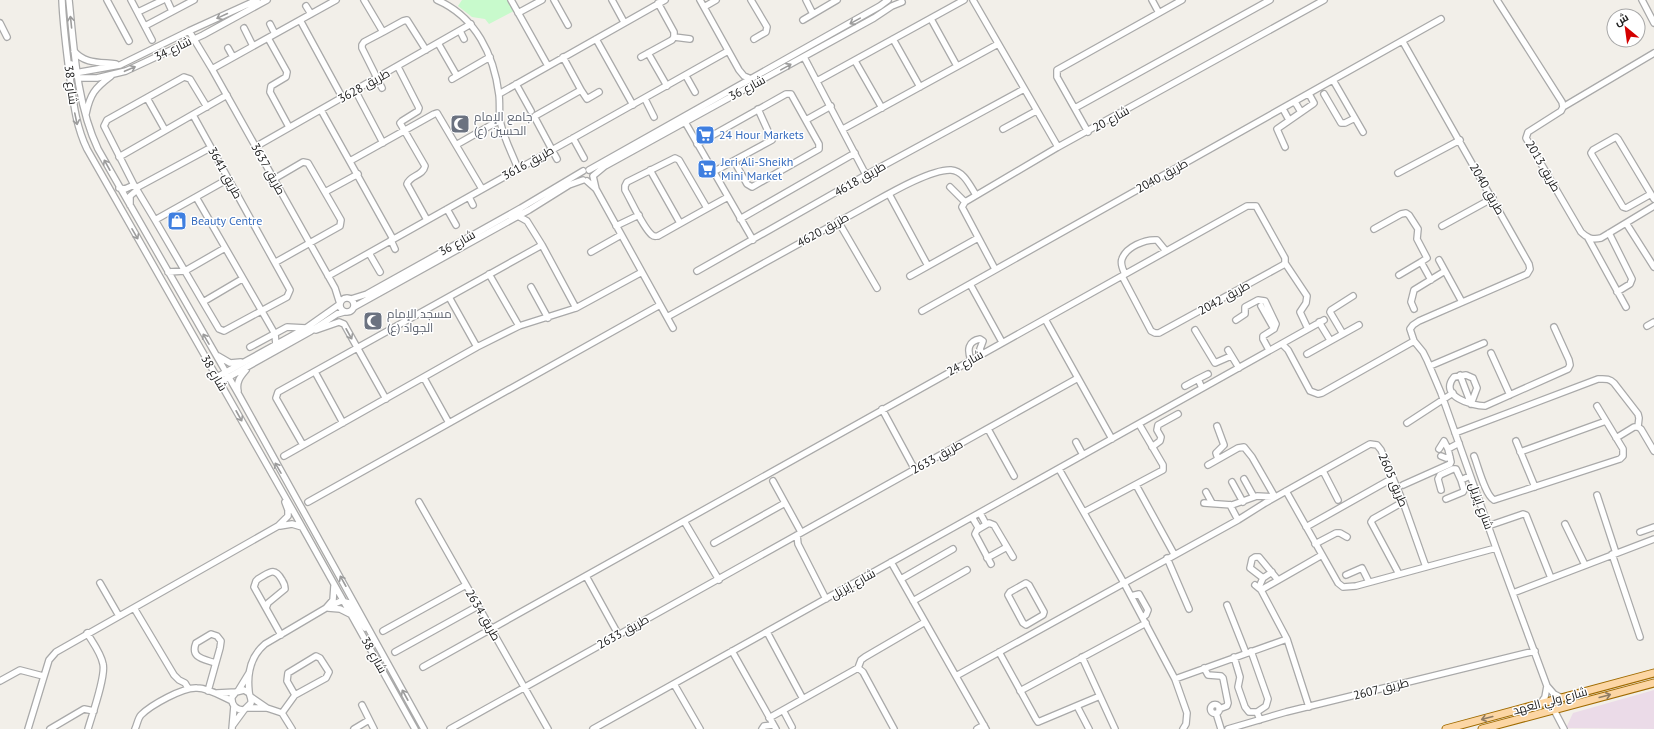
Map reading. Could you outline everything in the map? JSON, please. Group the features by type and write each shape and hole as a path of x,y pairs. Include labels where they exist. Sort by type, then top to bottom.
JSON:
{"main road":[{"name":"شارع ولي العهد","path":"1446,729 1654,673"},
{"name":"شارع ولي العهد","path":"1482,729 1654,683"},
{"path":"1552,701 1554,710"}],"street":[{"name":"شارع 38","path":"62,0 70,80 78,126 87,149 352,615 415,729"},
{"name":"شارع 38","path":"69,0 77,75 85,118 98,149 239,395 424,729"},
{"path":"107,0 129,41"},
{"path":"131,0 152,40"},
{"path":"138,12 163,0"},
{"path":"167,0 172,11"},
{"path":"145,26 194,0"},
{"name":"شارع 34","path":"77,75 120,65 257,0"},
{"name":"شارع 34","path":"77,75 111,75 132,68 267,0"},
{"path":"364,0 383,32"},
{"path":"437,0 456,10 471,24 485,44 490,57 499,94 500,120 507,144 518,169"},
{"path":"511,0 548,66"},
{"path":"518,13 542,0"},
{"path":"554,0 568,26"},
{"path":"612,0 624,22"},
{"path":"499,94 665,0"},
{"path":"700,0 739,70 744,76 751,79"},
{"path":"704,7 716,0"},
{"path":"751,0 767,27 766,32 754,39"},
{"path":"806,0 814,14"},
{"path":"803,20 837,0"},
{"name":"شارع 36","path":"589,170 880,6 888,0"},
{"name":"شارع 36","path":"593,176 605,166 804,57 879,15 900,1 908,0"},
{"path":"817,81 964,0"},
{"path":"973,0 1058,148"},
{"path":"1152,0 1159,13"},
{"path":"1088,132 1056,73 1060,68 1182,0"},
{"path":"1076,108 1270,0"},
{"name":"شارع 20","path":"965,202 1058,148 1324,0"},
{"path":"1642,0 1654,23"},
{"path":"212,69 333,1"},
{"path":"1497,1 1562,102 1563,108 1654,53"},
{"path":"641,57 672,40 674,37 674,32 658,4"},
{"path":"306,6 311,14"},
{"path":"931,18 958,66"},
{"name":"طريق 2040","path":"922,311 1403,42 1441,19"},
{"path":"300,20 342,97"},
{"path":"382,88 362,48 362,45 407,20 426,50"},
{"path":"0,23 7,37"},
{"path":"270,24 275,34"},
{"name":"طريق 3628","path":"256,147 471,24"},
{"path":"244,28 253,46"},
{"name":"طريق 3637","path":"191,30 194,38 335,288 340,304"},
{"path":"460,31 464,38"},
{"path":"674,37 690,39"},
{"path":"268,38 287,72 286,77 272,86 270,92 289,127"},
{"path":"65,39 68,44 72,68 77,75 70,80"},
{"path":"596,39 633,105"},
{"path":"893,40 920,87"},
{"name":"طريق 2040","path":"1403,42 1493,198 1529,264 1530,269 1527,274 1462,302"},
{"path":"438,43 455,77 490,57"},
{"path":"843,129 998,44"},
{"path":"228,48 233,58"},
{"path":"74,51 79,57 84,59 120,65"},
{"name":"طريق 3616","path":"328,276 728,51"},
{"path":"648,53 667,86"},
{"path":"563,57 587,99 599,92"},
{"path":"804,57 866,174"},
{"path":"855,60 882,108"},
{"path":"398,67 420,108 418,111 401,122 425,166 423,171 410,179 407,184 426,220"},
{"path":"739,70 741,78 740,85"},
{"path":"85,118 88,102 92,94 111,75"},
{"path":"686,76 695,92"},
{"path":"207,107 190,79 185,77 109,119 104,124 104,129 136,188 203,302 242,279"},
{"path":"1334,80 1363,132"},
{"path":"516,84 531,111"},
{"name":"طريق 4618","path":"697,271 866,174 1024,89"},
{"path":"355,90 383,143"},
{"path":"557,159 535,121 535,116 581,90"},
{"path":"697,144 758,109 790,93 820,146 818,151 752,187 747,184 734,161"},
{"path":"1285,147 1277,129 1314,103 1309,94"},
{"path":"1324,94 1340,122 1345,123 1355,118"},
{"path":"119,157 227,96"},
{"path":"147,98 165,130"},
{"path":"645,98 654,117"},
{"path":"1295,102 1301,112"},
{"path":"806,120 831,106"},
{"name":"طريق 2013","path":"1563,108 1561,111 1528,132 1526,138 1581,232 1588,238"},
{"path":"713,172 772,140 758,109"},
{"path":"1283,109 1289,120"},
{"path":"321,110 358,174 392,240 395,249"},
{"path":"1002,129 1036,110"},
{"path":"350,161 437,113 482,189"},
{"name":"طريق 3641","path":"193,115 210,148 276,262 290,290 287,297 222,331 219,329 203,302"},
{"path":"456,145 500,120"},
{"path":"685,122 753,240"},
{"path":"1616,136 1653,196 1626,208 1624,207 1592,155 1591,153 1593,150 1616,136"},
{"path":"573,138 584,158"},
{"path":"1398,173 1460,140"},
{"path":"119,188 136,188 210,148"},
{"path":"740,219 855,154"},
{"path":"707,208 679,160 675,158 672,158 627,182 625,186 625,190 639,215 651,234 654,236 658,236 728,197"},
{"path":"274,179 306,161 342,223 340,226 276,262"},
{"path":"596,189 581,177 582,171 589,170 592,172 596,189 673,328"},
{"path":"650,170 680,223"},
{"name":"طريق 4620","path":"667,317 838,221 919,179 950,170 962,176 976,195"},
{"name":"شارع 36","path":"350,298 366,294 392,280 521,208 582,171"},
{"path":"325,192 358,174"},
{"path":"585,181 591,180 593,176"},
{"path":"155,220 228,179"},
{"name":"شارع 36","path":"354,306 529,210 569,185 585,181"},
{"path":"950,187 965,202 962,207 995,269"},
{"path":"130,207 130,196 136,188"},
{"path":"889,194 928,266"},
{"path":"469,196 474,205"},
{"path":"196,197 275,334 276,345"},
{"path":"1442,226 1493,198"},
{"name":"شارع 24","path":"423,667 1247,206 1256,206 1286,262"},
{"path":"1588,238 1597,239 1654,206"},
{"path":"447,209 456,225"},
{"path":"527,221 529,210"},
{"path":"1374,229 1400,214 1406,213 1418,229 1417,239 1427,258 1399,275"},
{"path":"616,226 639,215"},
{"path":"518,216 527,221 542,245 576,308"},
{"path":"838,221 877,288"},
{"path":"1626,223 1654,267"},
{"path":"1609,233 1632,279 1630,284 1617,292"},
{"path":"591,252 621,235"},
{"path":"910,276 978,238"},
{"path":"1588,238 1626,307"},
{"path":"1124,275 1121,259 1136,245 1151,239 1156,240 1166,251"},
{"path":"303,445 276,396 280,391 542,245"},
{"path":"168,272 185,271 225,248"},
{"path":"369,253 380,272"},
{"path":"1439,260 1462,302"},
{"path":"1286,262 1307,296 1306,303 1300,312 1308,329"},
{"name":"طريق 2042","path":"1124,275 1152,331 1154,333 1159,333 1276,269 1286,262"},
{"path":"1421,262 1431,280"},
{"path":"1414,309 1411,302 1414,290 1445,271"},
{"path":"284,456 477,347 519,326 576,308 642,272"},
{"path":"489,274 519,326"},
{"path":"970,284 1002,342"},
{"path":"531,287 548,318"},
{"name":"طريق 3637","path":"335,288 350,298"},
{"path":"1343,334 1330,312 1353,296"},
{"path":"449,297 477,347"},
{"path":"219,380 248,363 309,330 334,316 344,312 349,312 354,306 353,302 350,298 344,298 340,304 309,330"},
{"path":"1236,320 1245,314 1245,307 1258,300 1261,300 1268,305 1276,322 1276,327 1263,336 1269,350"},
{"name":"شارع إيزيل","path":"1462,302 1419,321 1410,329 1414,341 1423,352 1430,366 1442,395 1476,493 1547,686"},
{"path":"340,304 340,308 344,312"},
{"path":"308,502 660,305"},
{"path":"1261,306 1274,329"},
{"path":"1045,319 1112,439"},
{"name":"شارع إيزيل","path":"593,729 1269,350 1283,345 1322,321 1330,340"},
{"path":"239,395 237,387 239,378 248,363 276,345 309,330 341,322 344,324 386,399"},
{"path":"1647,326 1654,322"},
{"path":"1307,354 1359,325"},
{"path":"250,346 289,326 309,330"},
{"path":"1471,404 1476,393 1476,384 1471,377 1460,375 1452,379 1452,390 1458,400 1471,404 1487,406 1566,370 1569,367 1569,360 1554,327"},
{"path":"1195,330 1215,363 1231,356"},
{"path":"971,360 968,350 969,346 975,340 980,339 983,341 980,349 982,354"},
{"path":"1283,345 1288,350 1310,391 1318,394 1414,341"},
{"path":"1430,366 1484,343"},
{"path":"1228,350 1239,368"},
{"path":"214,352 221,359 230,363 248,363"},
{"path":"1491,354 1510,395"},
{"path":"316,372 343,423"},
{"path":"1185,386 1208,374"},
{"path":"1460,375 1471,404"},
{"path":"424,378 450,423"},
{"name":"طريق 2633","path":"450,729 1078,378"},
{"path":"1455,433 1598,379 1606,378 1614,382 1638,414 1638,427 1654,451"},
{"path":"1198,379 1202,388"},
{"path":"1407,423 1437,403 1442,395 1452,390"},
{"path":"1474,456 1486,490 1494,500 1620,459 1623,456 1624,451 1597,406"},
{"path":"882,409 914,470"},
{"path":"1161,411 1166,421"},
{"path":"1152,446 1160,441 1161,437 1157,427 1178,414"},
{"path":"1520,452 1606,421"},
{"path":"1084,512 1163,470 1163,465 1139,424"},
{"path":"1217,426 1224,445 1216,453 1218,460"},
{"path":"1616,438 1634,427 1638,427"},
{"path":"988,429 1014,476"},
{"path":"1404,485 1448,466 1451,462 1448,449 1444,441 1439,448"},
{"path":"1516,441 1535,487"},
{"path":"1076,442 1083,455"},
{"name":"طريق 2605","path":"1174,554 1238,520 1275,497 1372,444 1380,448 1403,502 1426,567"},
{"path":"1448,449 1459,444"},
{"path":"1208,465 1238,448 1244,447 1252,457 1275,497"},
{"path":"1441,456 1446,458 1450,457"},
{"path":"1058,469 1145,620 1175,679 1186,713 1186,724 1183,729"},
{"path":"1441,490 1438,479 1440,475 1456,469 1464,490 1463,492 1446,499"},
{"path":"1323,470 1338,500"},
{"path":"1461,480 1470,476"},
{"path":"274,478 289,514 286,520 278,526"},
{"path":"1306,527 1393,478"},
{"path":"1244,479 1254,497"},
{"path":"773,481 799,534 798,544 826,599"},
{"path":"1232,482 1243,502"},
{"path":"956,676 1174,554 1136,485"},
{"path":"1476,493 1486,490"},
{"path":"1206,492 1212,503"},
{"path":"1286,492 1341,587 1356,586 1496,548"},
{"path":"1597,495 1640,638"},
{"path":"1204,503 1230,505 1243,502 1254,497 1275,497"},
{"name":"طريق 2634","path":"419,502 548,729"},
{"path":"1398,574 1371,522 1373,519 1403,502"},
{"path":"714,543 785,503"},
{"path":"1230,505 1238,520"},
{"path":"980,513 986,524"},
{"path":"1488,526 1523,514 1526,515 1551,578"},
{"path":"28,729 49,660 56,652 87,633 296,516 303,518 317,542 326,552"},
{"path":"972,517 979,529"},
{"path":"684,521 719,580"},
{"path":"278,526 292,524 302,527"},
{"path":"990,564 975,534 986,524 994,524 1013,557"},
{"path":"1566,524 1585,565"},
{"path":"1640,532 1654,527"},
{"path":"1316,544 1336,533 1340,533 1347,537"},
{"path":"1513,593 1654,539"},
{"path":"987,558 1007,547"},
{"path":"901,579 953,549"},
{"path":"1258,587 1278,580 1322,555"},
{"path":"1263,578 1250,568 1252,559 1255,557 1258,557 1278,580"},
{"path":"1167,558 1189,609"},
{"path":"891,562 985,727 977,729"},
{"path":"1346,575 1362,568 1369,582"},
{"path":"913,601 968,570"},
{"path":"266,608 268,603 285,589 286,586 276,572 258,579 254,587 280,635"},
{"path":"1258,587 1263,578 1272,572"},
{"path":"586,576 618,634"},
{"path":"100,583 119,616"},
{"path":"1026,583 1029,585 1044,612 1043,615 1035,620 1024,624 1008,595 1010,592 1026,583"},
{"path":"326,608 333,600 335,589 334,584"},
{"path":"383,631 466,585"},
{"path":"1258,587 1287,639 1309,707"},
{"path":"232,727 251,703 249,673 251,664 259,649 265,644 339,601 343,601 351,605 363,625 372,634"},
{"path":"1227,605 1249,652 1268,699 1266,706 1258,712 1249,712 1245,708 1238,687 1240,677 1234,657"},
{"path":"395,652 478,606"},
{"path":"134,608 174,675 178,680 185,683 188,688"},
{"path":"326,608 340,608 352,615"},
{"path":"1035,620 1040,629"},
{"path":"1020,691 1145,620"},
{"path":"769,718 858,668 864,657 925,622"},
{"path":"767,632 803,699"},
{"path":"87,633 102,659 104,666 94,711 88,729"},
{"path":"208,691 215,663 220,641 217,636 211,634 196,643 194,649 195,654 215,663"},
{"path":"1175,679 1287,639"},
{"path":"732,651 775,727"},
{"name":"طريق 2607","path":"1228,729 1309,707 1535,651"},
{"path":"999,652 1038,722 1100,696"},
{"path":"282,713 295,695 326,678 329,672 320,658 316,656 288,673 287,681 295,695"},
{"path":"1082,657 1115,729"},
{"path":"858,668 863,672 894,729"},
{"path":"1204,668 1207,675 1221,676 1223,678 1228,703 1218,711 1220,729"},
{"path":"0,680 20,670 43,676"},
{"path":"232,727 234,694 249,673"},
{"path":"674,684 700,729"},
{"path":"1547,686 1554,694 1562,698"},
{"path":"1540,704 1545,697 1547,686"},
{"path":"135,729 140,716 146,711 170,696 188,688 198,688 215,693 233,703 237,708 267,708"},
{"path":"215,693 244,690 267,708 282,713 292,729"},
{"path":"362,705 374,729"},
{"path":"1077,706 1089,729"},
{"path":"50,729 84,708 94,711"},
{"path":"783,710 792,727"},
{"path":"1554,710 1564,729"},
{"path":"1258,712 1260,720"},
{"path":"354,729 370,720"},
{"path":"762,729 764,726 775,727"}],"shaded area":[{"path":"1654,690 1654,729 1566,728 1573,713"}],"green space":[{"path":"462,0 507,0 514,11 489,24 485,19 472,17 458,6"}],"place":[{"name":"جامع الإمام الحسين (ع)","path":"460,124"},
{"name":"24 Hour Markets","path":"705,135"},
{"name":"Jeri Ali-Sheikh Mini Market","path":"707,169"},
{"name":"Beauty Centre","path":"177,221"},
{"name":"مسجد الإمام الجواد (ع)","path":"373,321"}]}
